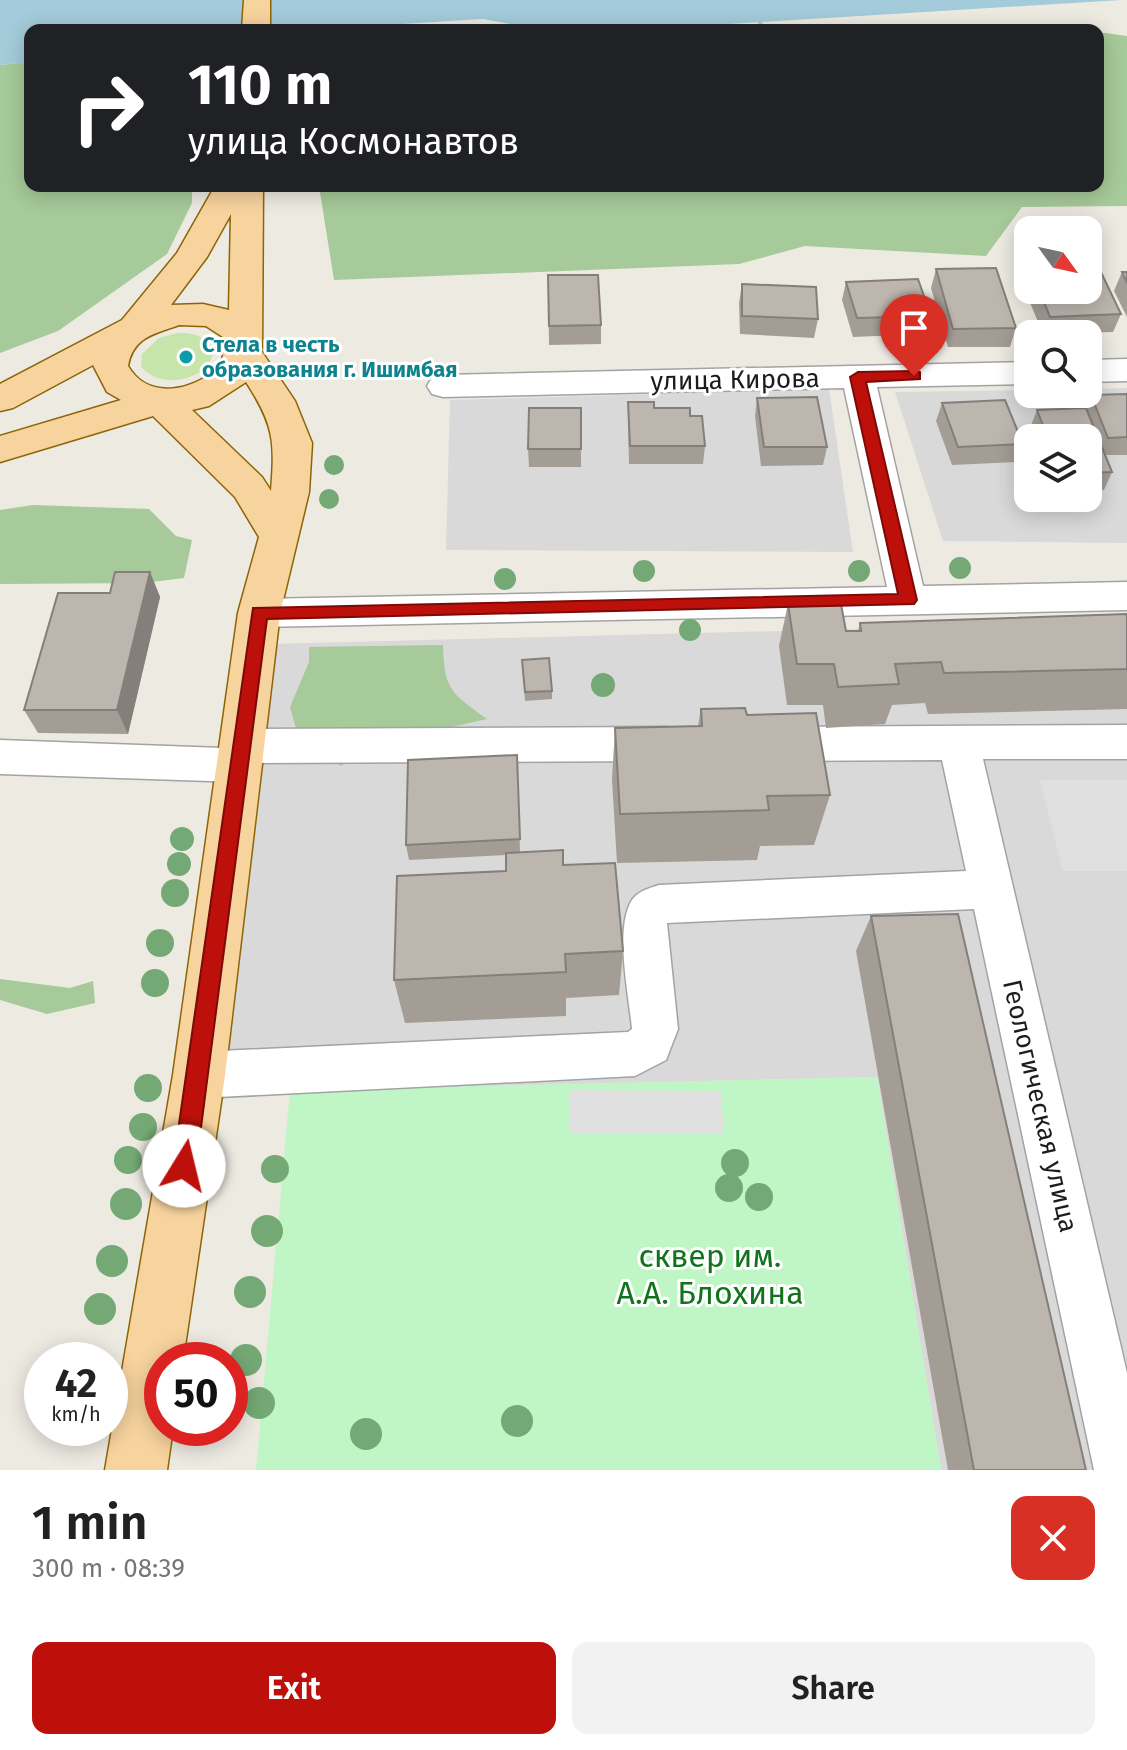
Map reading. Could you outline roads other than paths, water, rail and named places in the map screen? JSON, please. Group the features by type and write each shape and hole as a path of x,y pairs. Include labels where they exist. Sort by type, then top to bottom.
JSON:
{"main road":[{"path":"256,24 257,0"},
{"path":"228,192 191,257 134,328 120,339 111,353 109,366 113,379 123,390 160,401 249,487 277,534"},
{"path":"0,449 160,401 206,393 225,382 239,368 245,353 247,192"},
{"path":"0,399 134,328 176,314 218,318 233,327 243,339 245,353 277,401 293,443 290,492 259,613 199,1075 136,1470"}],"street":[{"path":"1102,371 1127,370"},
{"name":"улица Кирова","path":"443,386 1014,373"},
{"path":"858,377 908,600"},
{"path":"259,613 1127,596"},
{"path":"0,757 240,756 720,744 1127,742"},
{"name":"Геологическая улица","path":"959,743 1122,1470"},
{"path":"199,1075 635,1054 650,1044 655,1029 645,924 649,911 659,904 991,889"}],"water":[{"path":"0,0 1121,0 728,24 509,24 483,19 402,24 24,24 24,63 0,65"}],"place":[{"name":"Стела в честь образования г. Ишимбая","path":"186,357"}],"park label":[{"name":"сквер им. А.А. Блохина","path":"710,1274"}]}
